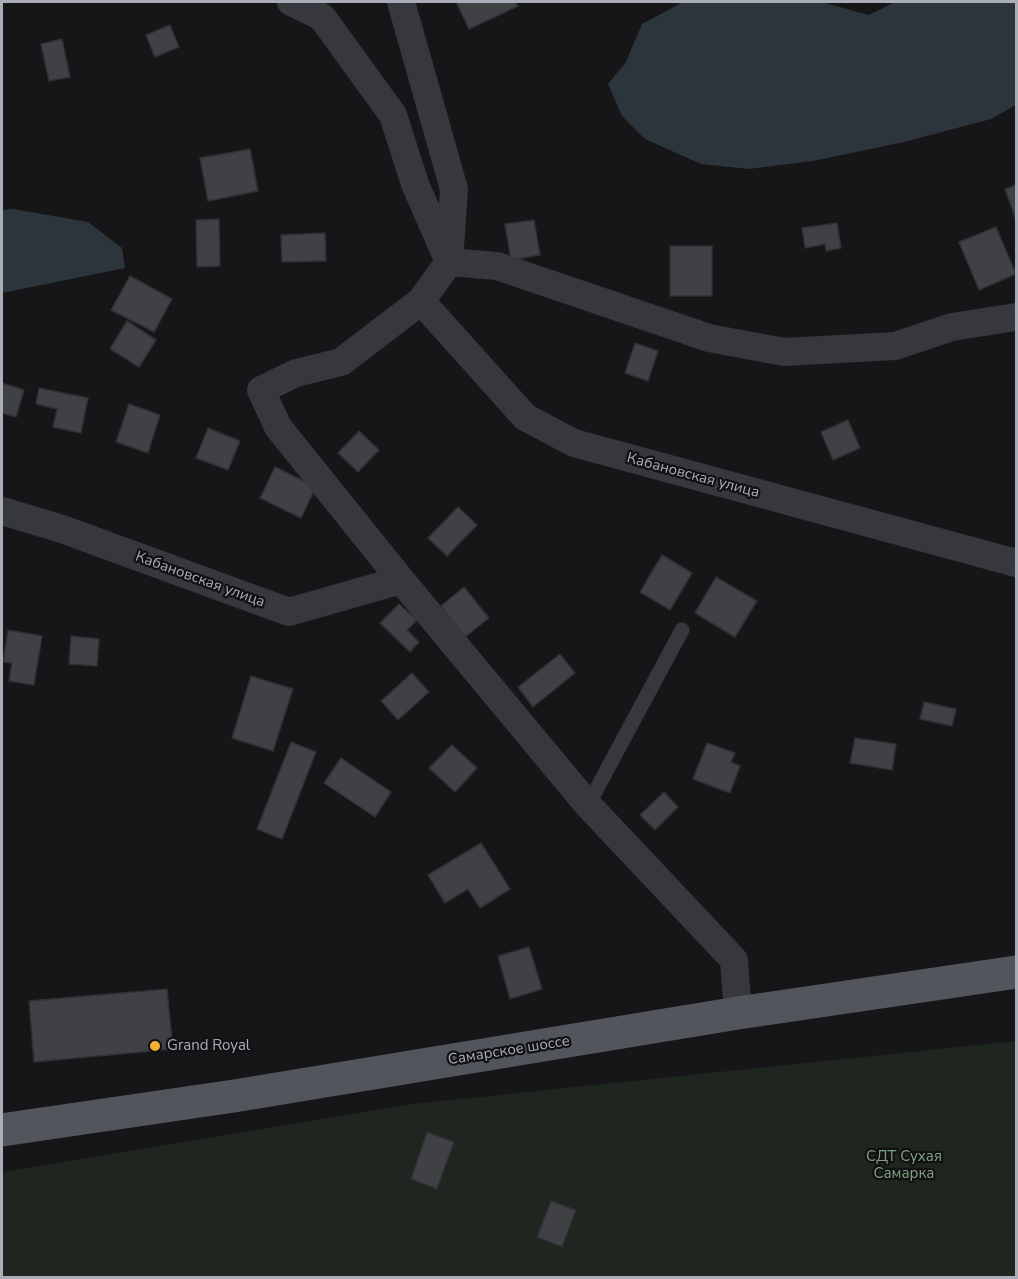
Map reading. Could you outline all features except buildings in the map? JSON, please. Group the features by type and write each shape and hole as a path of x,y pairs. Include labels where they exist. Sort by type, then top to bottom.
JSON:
{"main road":[{"name":"Самарское шоссе","path":"2,1130 234,1096 738,1013 1017,972"}],"street":[{"path":"291,2 322,17 393,115 415,184 449,262"},
{"path":"401,2 454,189 449,262 421,301 341,362 296,373 261,390 278,427 588,806 734,960 738,1013"},
{"path":"449,262 497,266 709,338 784,352 895,346 952,327 1017,317"},
{"name":"Кабановская улица","path":"421,301 525,417 574,443 1017,563"},
{"name":"Кабановская улица","path":"2,511 62,529 289,612 401,580"}],"lane":[{"path":"588,806 682,630"}],"green space":[{"name":"СДТ Сухая Самарка","path":"1016,1041 1016,1277 2,1278 2,1172 412,1104"}],"shaded area":[{"path":"683,2 821,2 869,15 895,2 1016,2 1016,105 991,119 904,142 813,161 749,169 701,164 645,139 622,116 608,84 626,62 642,24"},
{"path":"13,209 88,222 122,248 125,268 2,293 2,210"}],"place":[{"name":"Grand Royal","path":"155,1046"}]}
